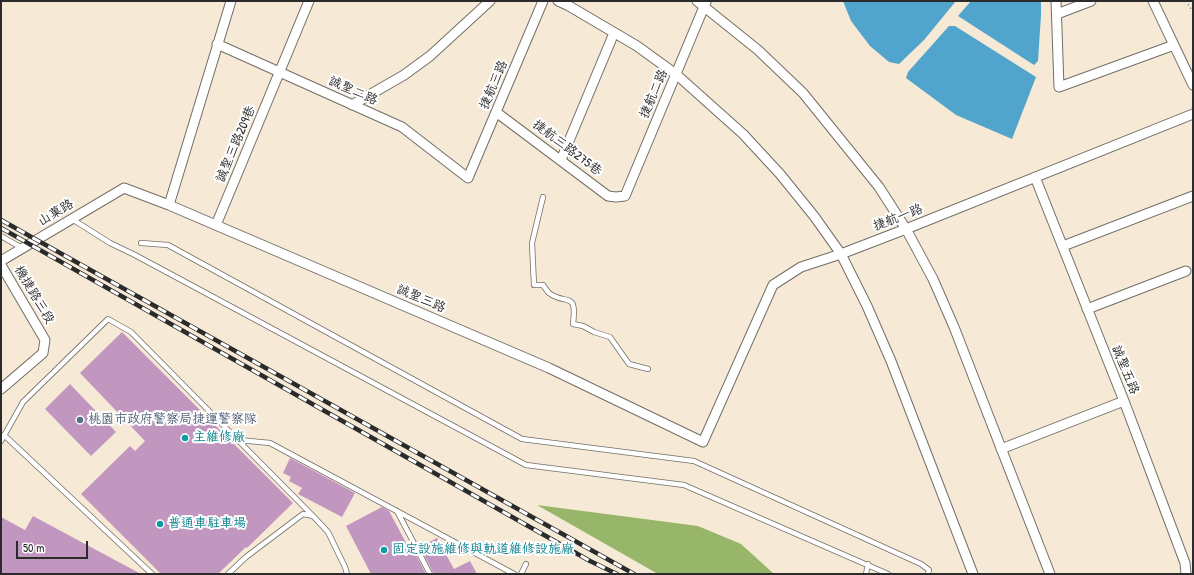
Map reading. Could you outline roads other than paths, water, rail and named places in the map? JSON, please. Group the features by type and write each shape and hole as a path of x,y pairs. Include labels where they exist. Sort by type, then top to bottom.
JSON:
{"street":[{"path":"169,205 231,1"},
{"name":"誠聖三路209巷","path":"216,225 310,1"},
{"path":"352,104 404,76 430,56 490,1"},
{"name":"捷航三路","path":"468,178 543,1"},
{"path":"558,1 637,46 677,74 743,134 780,174 814,216 841,254 867,306 891,361 973,574"},
{"path":"1056,1 1059,87 1174,44"},
{"path":"1057,14 1091,1"},
{"path":"1153,1 1193,85"},
{"path":"703,3 758,50 803,93 879,187 906,229 933,279 954,327 1050,574"},
{"name":"捷航二路","path":"625,196 677,74 703,3"},
{"path":"561,160 614,33"},
{"name":"誠聖二路","path":"217,44 402,127 468,178"},
{"name":"捷航三路275巷","path":"496,112 608,196 625,196"},
{"name":"捷航一路","path":"703,442 773,285 801,267 841,254 906,229 1193,114"},
{"name":"誠聖五路","path":"1035,177 1124,401 1185,563 1186,574"},
{"name":"誠聖三路","path":"124,188 169,205 550,368 703,442"},
{"name":"山菓路","path":"1,261 124,188"},
{"path":"1063,246 1193,196"},
{"name":"機捷路三段","path":"1,265 45,340 43,353 1,390"},
{"path":"1087,309 1186,271"},
{"path":"1001,449 1124,401"}],"lane":[{"path":"543,196 532,243 534,285 543,285 549,293 569,299 574,305 575,312 573,324 583,326 594,332 610,337 629,364 648,369"},
{"path":"72,219 110,243 526,465 684,485 888,574"},
{"path":"1,236 23,248"},
{"path":"141,243 168,245 522,439 694,461 921,564 929,570 928,574"},
{"path":"1,441 23,402 108,319 131,332 328,532 345,566 347,574"},
{"path":"4,435 151,574"},
{"path":"239,440 270,443 514,574"},
{"path":"397,511 430,574"},
{"path":"228,574 246,557 303,514 313,516"},
{"path":"521,574 526,564"},
{"path":"866,574 868,564"}],"water":[{"path":"843,1 956,1 924,40 899,64 889,62 870,46 851,21"},
{"path":"971,1 1041,1 1038,61 1034,65 958,16"},
{"path":"949,26 955,26 1036,77 1012,139 956,115 906,78 908,72"}],"railway":[{"path":"1,220 634,574"},
{"path":"1,228 590,561 617,574"}],"place":[{"name":"桃園市政府警察局捷運警察隊","path":"80,420"},
{"name":"主維修廠","path":"185,438"},
{"name":"普通車駐車場","path":"160,524"},
{"name":"固定設施維修與軌道維修設施廠","path":"384,550"}]}
